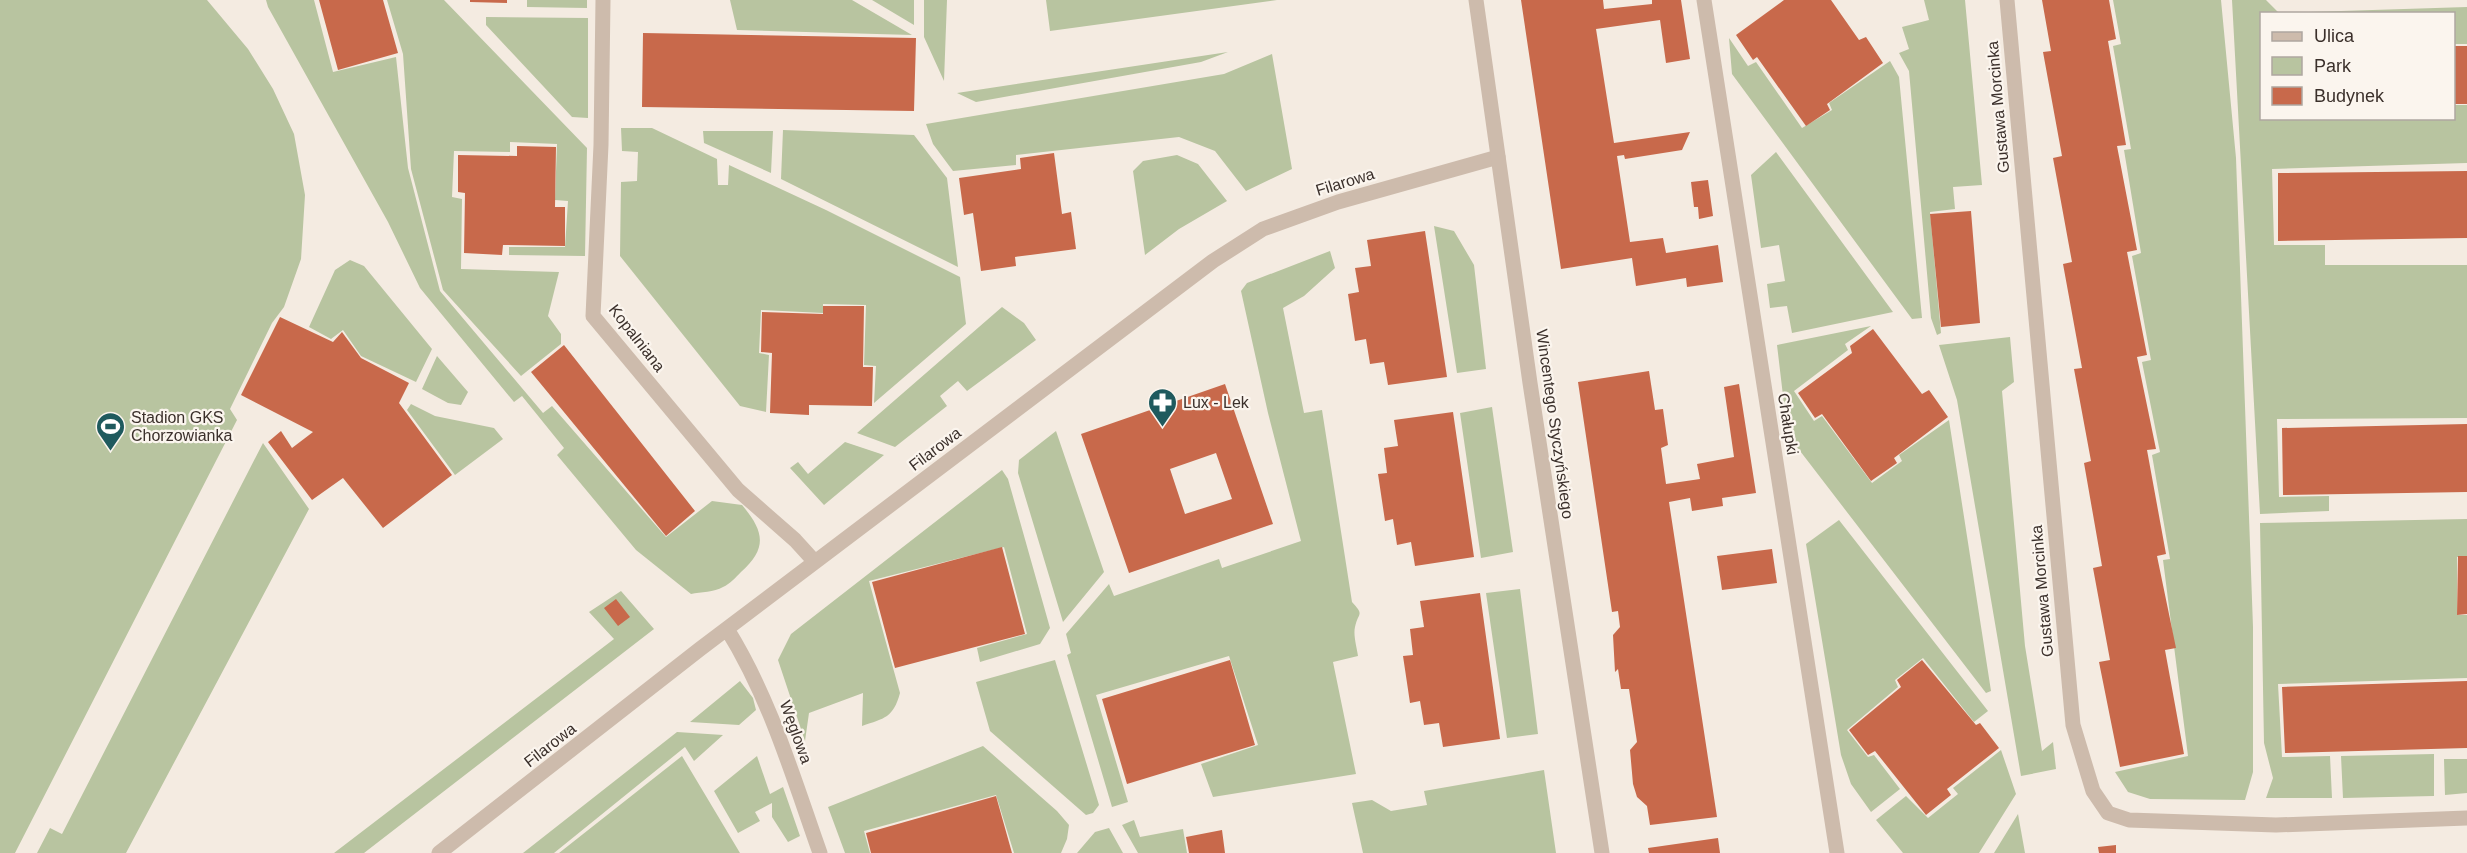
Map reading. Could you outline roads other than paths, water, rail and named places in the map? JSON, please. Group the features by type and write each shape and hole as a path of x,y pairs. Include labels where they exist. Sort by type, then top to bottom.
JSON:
{"street":[{"name":"Kopalniana","path":"603,0 601,145 593,316 738,490 795,540 815,562"},
{"name":"Wincentego Styczyńskiego","path":"1476,0 1602,853"},
{"name":"Chałupki","path":"1704,0 1837,853"},
{"name":"Gustawa Morcinka","path":"2007,0 2073,725 2093,791 2108,813 2139,821 2276,825 2467,818"},
{"name":"Filarowa","path":"439,853 727,629 1213,261 1263,229 1347,200 1498,157"},
{"name":"Węglowa","path":"727,629 763,694 820,853"}],"place":[{"name":"Lux - Lek","path":"1162,428"},
{"name":"Stadion GKS Chorzowianka","path":"110,452"}]}
